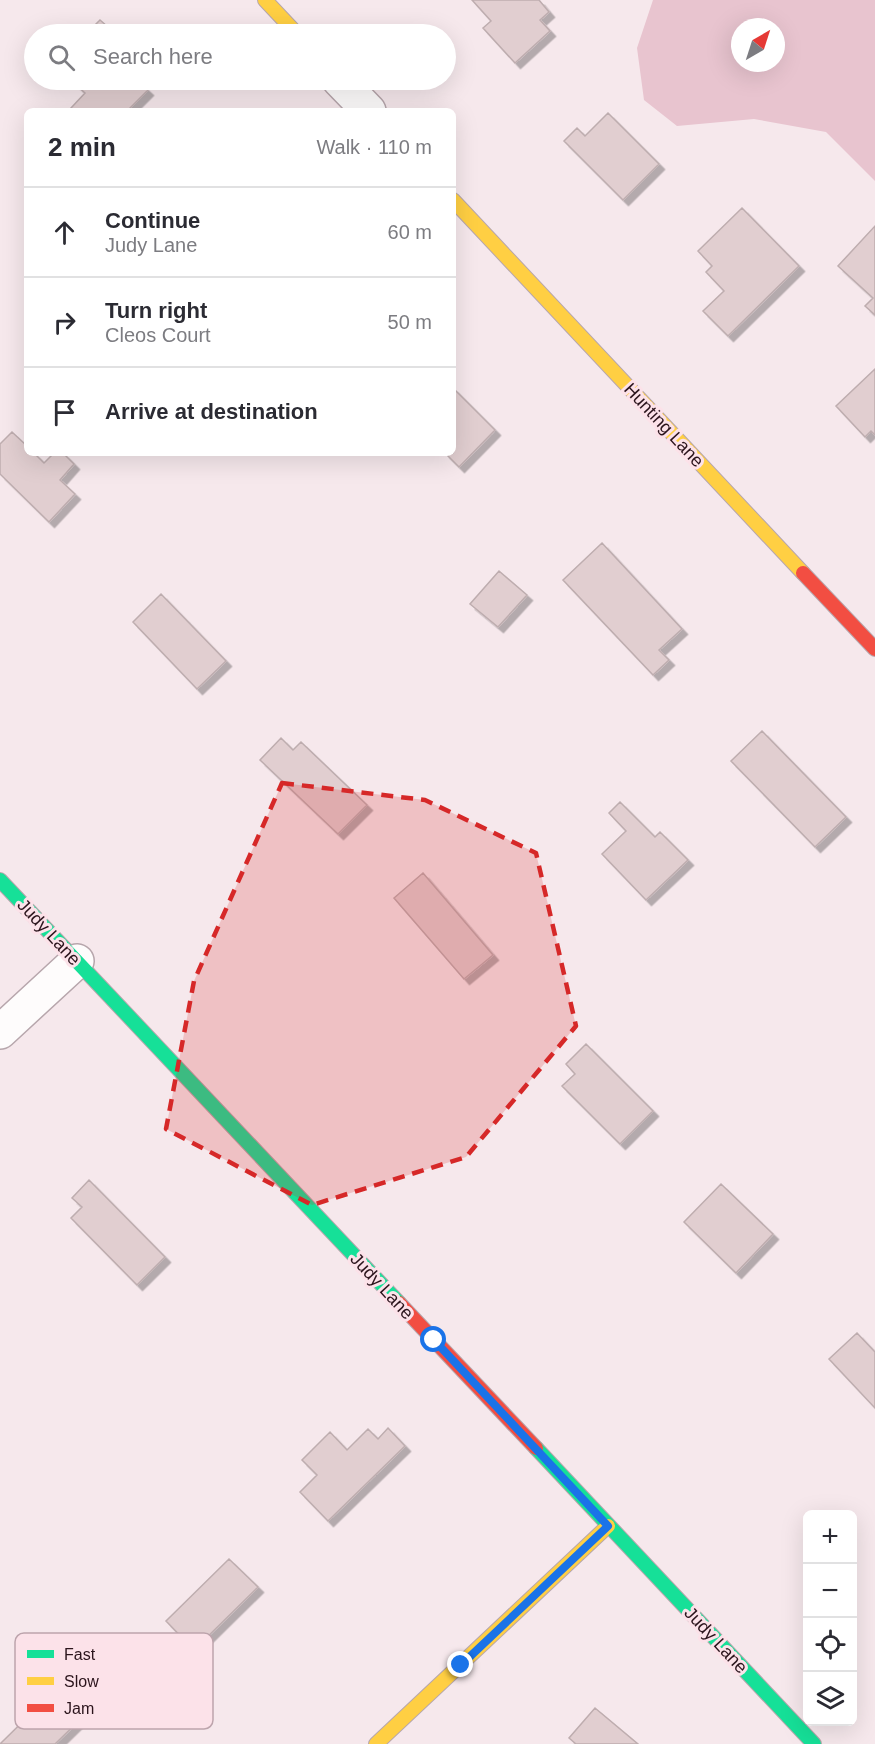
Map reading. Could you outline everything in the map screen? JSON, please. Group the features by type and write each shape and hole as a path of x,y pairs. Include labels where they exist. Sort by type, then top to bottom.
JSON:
{"street":[{"path":"265,0 288,24"},
{"path":"349,90 366,108"},
{"name":"Hunting Lane","path":"456,204 875,649"},
{"name":"Judy Lane","path":"0,880 814,1744"},
{"path":"0,1032 77,961"},
{"path":"376,1744 608,1526"}],"highlighted area":[{"path":"282,783 425,800 536,853 576,1026 466,1157 312,1205 166,1129 194,981"}],"shaded area":[{"path":"653,0 875,0 875,181 826,132 754,119 677,126 644,100 637,48"}],"building":[{"path":"472,0 539,0 549,12 540,20 550,31 515,63 483,28 491,21"},
{"path":"82,90 148,90 130,108 71,108 85,93"},
{"path":"608,113 659,164 623,200 564,141 577,128 585,136"},
{"path":"742,208 799,266 728,336 703,311 724,291 706,272 712,266 698,251"},
{"path":"875,226 875,315 865,306 873,298 838,266"},
{"path":"875,369 875,435 871,431 865,437 836,406"},
{"path":"456,391 495,430 459,467 448,456 456,456"},
{"path":"12,432 24,443 24,456 37,456 44,463 51,456 66,456 74,464 60,480 75,494 49,522 0,474 0,444"},
{"path":"602,543 682,629 659,650 669,660 653,675 563,580"},
{"path":"499,571 527,595 498,627 470,604"},
{"path":"161,594 226,661 197,689 133,622"},
{"path":"762,731 846,817 815,847 731,761"},
{"path":"281,738 293,750 301,742 367,805 338,834 260,760"},
{"path":"620,802 655,837 660,832 688,860 646,900 602,854 626,831 609,813"},
{"path":"423,873 493,955 464,979 394,898"},
{"path":"586,1044 653,1111 620,1144 562,1086 575,1074 566,1064"},
{"path":"89,1180 165,1257 137,1285 71,1218 82,1207 72,1198"},
{"path":"721,1184 773,1234 736,1273 684,1222"},
{"path":"857,1333 875,1352 875,1408 829,1359"},
{"path":"388,1428 405,1446 328,1521 300,1492 317,1475 302,1460 330,1432 347,1450 368,1429 378,1439"},
{"path":"229,1559 258,1587 211,1633 178,1633 166,1621"},
{"path":"595,1708 638,1744 576,1744 569,1738"},
{"path":"15,1729 70,1729 55,1744 0,1744"}],"traffic: fast":[{"path":"0,880 399,1303"},
{"path":"536,1448 814,1744"}],"traffic: slow":[{"path":"265,0 288,24"},
{"path":"456,203 803,573"},
{"path":"376,1744 608,1526"}],"traffic: jam":[{"path":"803,573 875,649"},
{"path":"399,1303 536,1448"}],"route":[{"path":"434,1340 608,1526 461,1665"}]}
